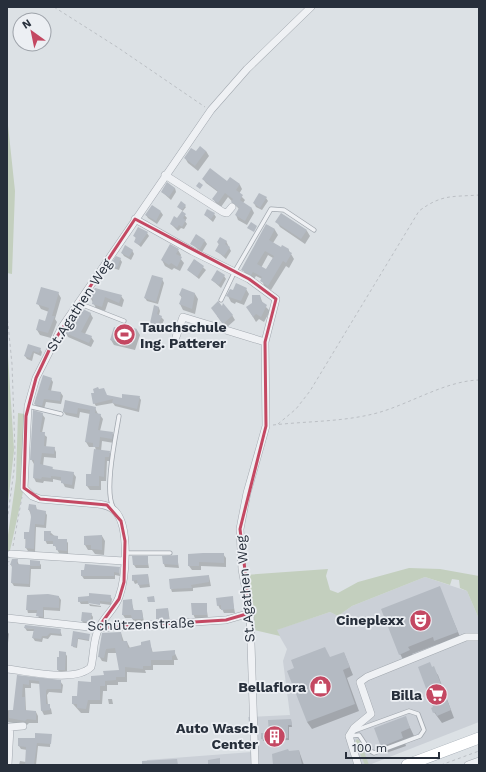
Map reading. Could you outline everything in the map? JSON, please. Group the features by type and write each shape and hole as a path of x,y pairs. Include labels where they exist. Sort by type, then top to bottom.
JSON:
{"main road":[{"path":"407,765 479,738"}],"street":[{"name":"St.Agathen Weg","path":"24,488 28,406 36,378 52,344 135,219 211,110 247,68 311,7"},
{"path":"165,175 223,212 227,213 232,207"},
{"path":"135,219 192,250 235,271"},
{"name":"St.Agathen Weg","path":"235,271 250,279 276,299 265,342 266,426 247,493 240,529 242,569 250,613 255,765"},
{"path":"176,337 183,317 265,342"},
{"path":"7,669 62,675 89,670 91,667 98,628 119,599 124,582 125,541 121,521 114,510 107,505 40,499 32,496 24,488"},
{"path":"11,554 20,556 124,562"},
{"name":"Schützenstraße","path":"7,618 98,628 226,620 250,613"},
{"path":"358,765 351,733 371,714 360,682 367,677 466,637 479,637"},
{"path":"8,765 10,727 23,726"},
{"path":"468,765 479,761"}],"lane":[{"path":"221,300 235,271 271,210 284,210 314,230"},
{"path":"78,304 124,321"},
{"path":"28,406 61,414"},
{"path":"114,510 111,503 111,473 119,416"},
{"path":"124,553 170,553"},
{"path":"409,711 418,714 424,730 420,736 374,753 369,750 359,735 351,733 409,711"}],"path":[{"path":"7,12 8,7"},
{"path":"54,7 117,46 211,110"},
{"path":"278,424 296,409 310,391 419,211 432,201 441,198 479,195"},
{"path":"7,314 12,364 15,451 7,522"},
{"path":"266,426 352,418 414,400 453,384 467,380 479,380"},
{"path":"7,568 19,520 24,488"},
{"path":"441,765 479,751"}],"highlighted area":[{"path":"135,219 249,279 276,299 265,342 266,426 240,529 250,613 226,620 98,628 119,599 124,582 125,541 121,521 107,505 40,499 24,488 26,416 36,378 52,344"}],"shaded area":[{"path":"425,577 467,591 479,619 479,722 369,765 147,765 147,760 252,752 248,717 290,715 283,661 287,649 276,630 330,612 338,616 352,606"}],"green space":[{"path":"7,116 15,191 12,274 7,273"},
{"path":"7,340 14,450 7,513"},
{"path":"18,413 25,414 23,492 7,564 7,542 16,479"},
{"path":"409,568 440,569 479,576 479,619 467,591 460,588 459,580 452,579 450,585 425,577 352,606 338,616 330,612 277,630 280,636 254,630 245,575 328,569 326,576 330,590 338,593 358,582"},
{"path":"357,739 360,741 369,765 365,765 355,742"}],"building":[{"path":"200,146 206,151 195,166 184,158 191,148 196,151"},
{"path":"210,168 227,181 230,177 240,184 236,190 243,195 240,200 252,208 245,221 235,215 239,208 231,202 233,199 225,193 218,203 212,199 218,191 202,179"},
{"path":"167,182 175,188 169,197 161,192"},
{"path":"199,182 203,185 200,189 196,186"},
{"path":"259,193 267,197 260,208 253,203"},
{"path":"181,201 186,205 182,210 177,207"},
{"path":"152,205 161,211 156,221 145,215"},
{"path":"207,209 215,213 211,219 204,215"},
{"path":"182,211 186,214 183,218 186,220 182,227 179,225 177,228 170,224 174,216 177,218"},
{"path":"281,213 307,230 301,239 275,222"},
{"path":"251,222 257,226 254,232 247,228"},
{"path":"266,224 275,229 269,240 281,247 282,245 289,249 288,251 292,253 286,263 283,261 268,286 260,281 262,277 253,272 251,275 241,270","holes":["265,251 274,256 266,269 257,264"]},
{"path":"138,227 148,232 139,245 134,242 136,237 133,236"},
{"path":"196,234 205,240 200,249 190,244"},
{"path":"220,237 227,241 225,244 230,247 224,256 215,251 219,244 217,242"},
{"path":"170,244 179,249 176,254 182,257 177,267 171,263 169,265 161,260"},
{"path":"125,245 133,250 129,257 121,253"},
{"path":"116,256 121,258 117,268 110,265"},
{"path":"194,259 204,266 197,277 187,270"},
{"path":"217,270 225,275 219,285 211,280"},
{"path":"152,275 163,278 156,302 144,298"},
{"path":"236,283 247,288 241,301 226,296 230,289 233,290"},
{"path":"41,287 59,292 52,316 55,316 48,333 36,330 39,319 45,321 49,308 36,304"},
{"path":"95,288 122,295 119,303 105,297 102,307 92,304 93,299 88,297"},
{"path":"182,288 195,293 192,309 179,304 182,296 179,295"},
{"path":"252,295 260,295 261,301 267,305 261,317 256,314 253,317 246,307 252,303"},
{"path":"218,301 222,306 223,303 233,315 223,324 211,308"},
{"path":"154,305 159,307 157,314 162,316 158,326 150,323"},
{"path":"81,308 91,313 81,332 92,336 89,343 65,333 73,320 75,321"},
{"name":"Tauchschule Ing. Patterer","path":"123,325 137,329 132,345 110,340 114,327 122,330"},
{"path":"28,344 41,348 39,353 33,351 30,358 24,356"},
{"path":"43,375 52,378 48,390 61,392 60,401 44,399 42,406 34,404"},
{"path":"98,387 99,389 104,388 107,395 122,398 122,394 140,396 137,409 112,403 113,399 93,404 91,393 94,393 93,389"},
{"path":"65,400 96,407 95,413 101,414 98,430 113,432 112,439 100,437 99,447 93,447 93,443 85,442 90,410 78,408 77,414 63,412"},
{"path":"33,410 43,413 40,432 45,432 44,446 55,447 54,454 42,453 40,464 53,467 52,469 74,472 72,485 61,483 61,477 51,476 51,478 33,478 34,460 30,460"},
{"path":"94,449 110,451 109,457 105,457 104,477 99,476 99,486 86,486 86,474 91,474"},
{"path":"29,504 36,505 36,509 46,511 44,525 35,524 34,549 25,548 26,539 24,539 24,532 29,532 31,517 30,510 28,510"},
{"path":"44,531 51,531 50,535 58,536 58,539 67,539 67,551 56,550 56,546 53,546 53,541 44,541"},
{"path":"102,535 102,550 91,549 91,545 84,545 84,536"},
{"path":"224,553 224,563 199,562 199,566 188,566 188,554"},
{"path":"178,555 178,565 163,564 162,556"},
{"path":"132,556 148,556 148,565 133,565"},
{"path":"12,559 18,559 17,564 30,565 30,560 40,561 40,566 30,566 29,584 11,583 12,565 10,565"},
{"path":"85,564 120,567 119,573 114,572 114,576 81,576 81,570 84,570"},
{"path":"148,574 149,584 138,585 137,580 132,581 132,575"},
{"path":"209,575 209,582 191,585 192,588 170,589 169,579"},
{"name":"Cineplexx","path":"440,586 458,632 434,641 433,637 408,647 410,650 399,655 381,609"},
{"path":"89,593 111,595 110,602 100,601 100,605 88,603 88,601 78,602 78,597 89,596"},
{"path":"48,594 59,596 59,608 43,607 43,617 36,616 37,610 26,610 27,595"},
{"path":"154,596 155,602 148,602 147,597"},
{"path":"233,596 234,609 221,610 221,605 217,606 216,598"},
{"path":"132,599 133,610 142,610 143,619 132,619 131,615 122,615 123,600"},
{"path":"191,603 207,603 207,615 192,615"},
{"path":"168,608 169,619 156,619 156,609"},
{"path":"82,612 92,613 90,622 81,621"},
{"path":"25,625 61,629 60,634 50,633 47,636 42,636 41,639 32,638 34,629 24,628"},
{"path":"73,631 90,634 89,640 78,638 76,647 71,646"},
{"path":"121,632 122,641 127,641 128,648 141,645 141,642 150,640 152,652 175,650 175,655 172,656 172,660 151,660 151,666 143,666 143,669 125,667 125,677 116,677 116,680 105,681 105,686 100,686 100,700 88,700 86,709 77,708 77,704 72,704 72,696 77,696 78,681 91,682 91,676 104,675 103,671 119,670 115,648 106,649 104,658 98,657 102,633"},
{"name":"Bellaflora","path":"325,647 330,657 344,652 350,667 343,670 355,704 307,722 287,671 294,668 291,660"},
{"path":"59,651 66,652 65,670 57,670 57,657 59,657"},
{"name":"Billa","path":"430,662 432,667 434,666 451,710 437,716 435,712 433,713 431,708 433,707 418,667"},
{"path":"17,675 61,680 61,689 47,689 46,691 46,704 50,704 50,710 41,711 39,681 29,680 29,685 23,684 22,697 25,697 25,710 36,711 36,720 27,719 25,721 9,718 9,710 13,710"},
{"path":"406,716 410,728 401,732 403,738 381,747 374,728"},
{"path":"291,719 292,725 288,725 288,738 261,739 261,733 269,733 268,720"},
{"path":"35,733 52,734 51,744 37,743 34,765 25,765 26,747 18,746 18,738 35,738"},
{"path":"288,749 289,751 299,750 302,765 273,765 272,754"},
{"path":"220,758 220,765 208,765 208,760"},
{"path":"177,759 178,765 142,765 142,761"}],"place":[{"name":"Tauchschule Ing. Patterer","path":"124,335"},
{"name":"Cineplexx","path":"420,620"},
{"name":"Bellaflora","path":"321,687"},
{"name":"Billa","path":"437,695"},
{"name":"Auto Wasch Center","path":"274,736"}]}
